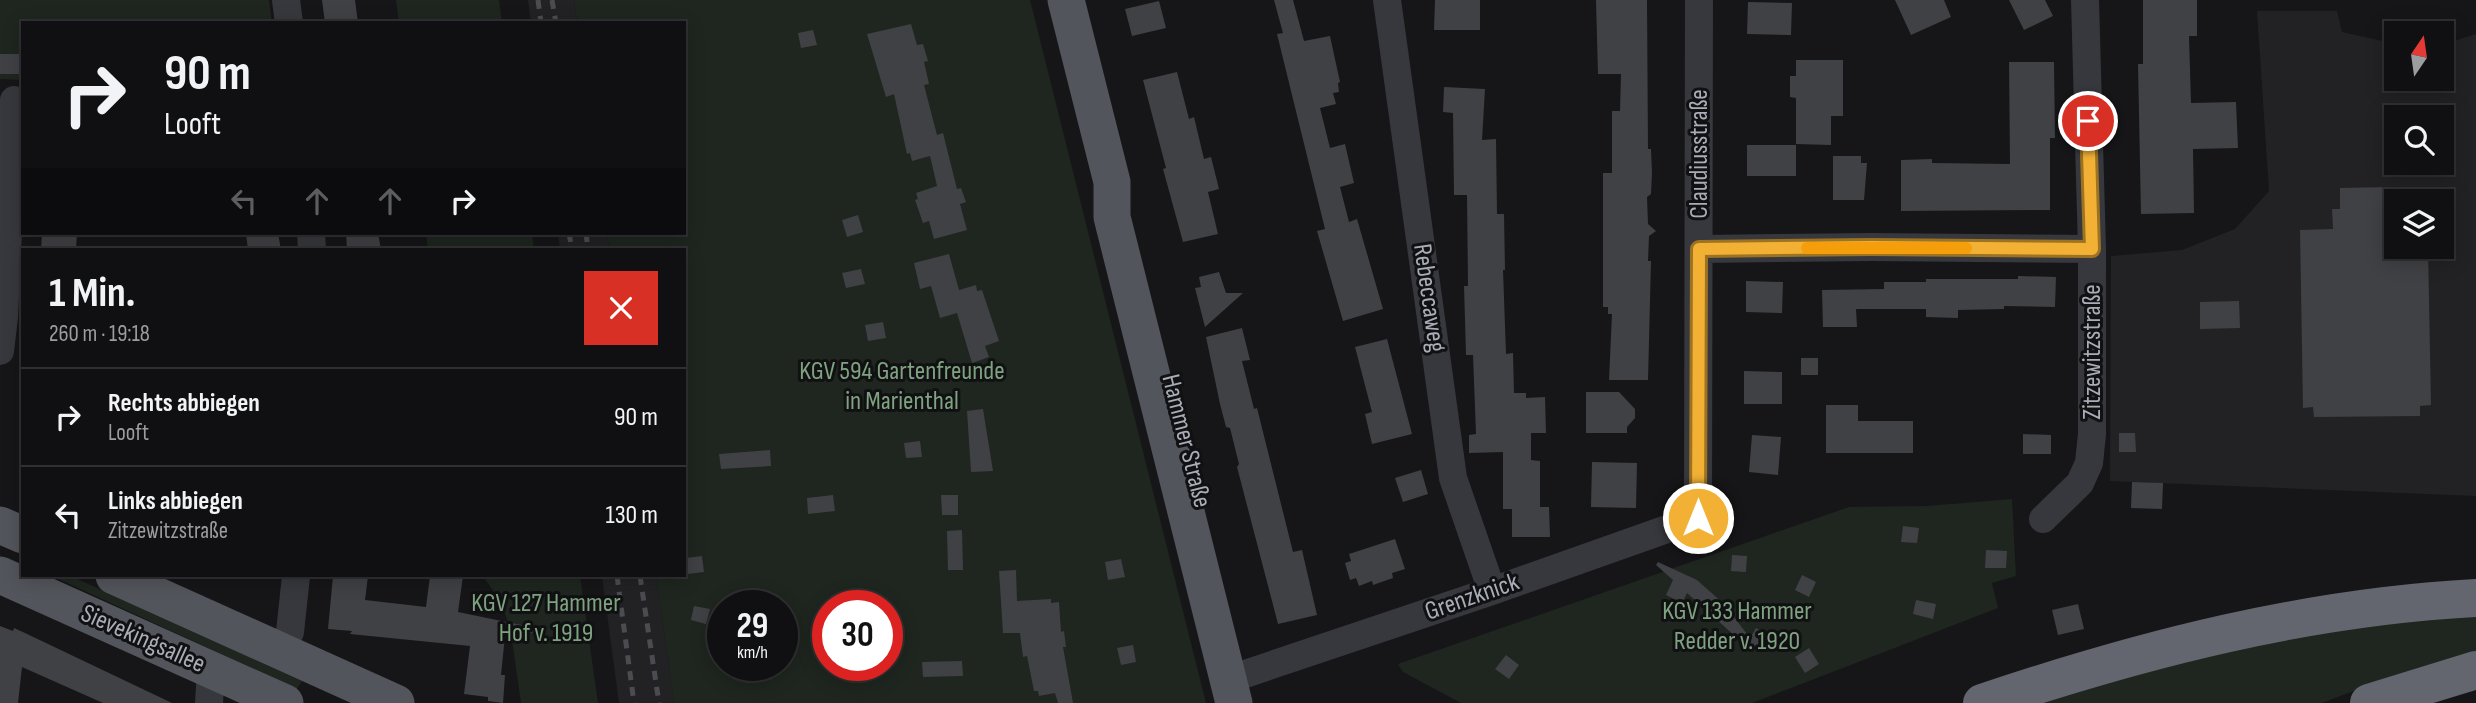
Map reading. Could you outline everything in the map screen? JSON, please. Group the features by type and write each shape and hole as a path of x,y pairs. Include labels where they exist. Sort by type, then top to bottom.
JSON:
{"highway":[{"path":"1983,703 2105,664 2267,623 2356,608 2476,598"},
{"path":"2369,703 2476,670"}],"main road":[{"name":"Hammer Straße","path":"1066,0 1112,182 1130,214 1243,693"},
{"path":"0,524 21,534"},
{"name":"Sievekingsallee","path":"0,575 210,686 285,703"},
{"name":"Sievekingsallee","path":"116,577 396,703"}],"street":[{"path":"286,0 289,21"},
{"name":"Rebeccaweg","path":"1387,0 1453,478 1492,591"},
{"name":"Claudiusstraße","path":"1698,518 1699,0"},
{"name":"Zitzewitzstraße","path":"2043,519 2080,483 2089,463 2092,434 2092,249 2085,0"},
{"path":"0,351 5,317 12,100"},
{"path":"1699,249 2092,249"},
{"name":"Grenzknick","path":"1243,693 1492,591 1698,518"},
{"path":"279,650 290,632 296,577"}],"shaded area":[{"path":"528,0 574,0 577,21 531,21"},
{"path":"2257,11 2337,11 2342,32 2384,41 2384,91 2454,91 2454,41 2476,34 2476,496 2110,481 2111,256 2182,250 2235,229 2269,191"},
{"path":"558,235 607,235 609,248 560,248"},
{"path":"602,577 656,577 674,703 619,703"}],"green space":[{"path":"0,0 269,0 272,21 21,21 21,80 0,79"},
{"path":"396,0 499,0 502,21 399,21"},
{"name":"KGV 594 Gartenfreunde in Marienthal","path":"574,0 1030,0 1206,703 674,703 656,577 686,577 686,248 609,248 607,235 686,235 686,21 577,21"},
{"path":"426,235 532,235 534,248 428,248"},
{"name":"KGV 133 Hammer Redder v. 1920","path":"2012,499 2016,576 1992,583 1998,608 1752,703 1461,703 1403,672 1398,664 1849,507 1927,506"},
{"path":"54,577 73,577 302,681 297,689"},
{"name":"KGV 127 Hammer Hof v. 1919","path":"484,577 580,577 598,703 521,703 511,633 502,604"},
{"path":"2476,611 2476,654 2380,681 2322,703 2021,703 2260,637"}],"building":[{"path":"322,0 355,0 358,21 325,21"},
{"path":"1274,0 1293,0 1304,41 1330,36 1340,82 1339,92 1333,93 1336,104 1320,108 1330,148 1345,144 1354,183 1340,187 1349,222 1357,219 1383,309 1343,321 1317,231 1325,229 1277,34 1283,33"},
{"path":"1435,0 1480,0 1480,30 1434,30"},
{"path":"1596,0 1647,0 1648,149 1651,149 1652,173 1651,194 1647,197 1648,224 1656,231 1649,236 1648,261 1651,261 1648,380 1609,380 1612,314 1608,314 1608,307 1603,307 1603,173 1612,173 1612,111 1620,111 1621,74 1598,74"},
{"path":"1895,0 1944,0 1951,17 1911,35"},
{"path":"2009,0 2045,0 2053,16 2024,30"},
{"path":"2143,0 2197,0 2197,36 2189,36 2191,103 2236,102 2238,148 2193,149 2194,213 2141,214 2138,64 2143,64"},
{"path":"1159,1 1166,28 1132,36 1125,9"},
{"path":"1748,2 1792,3 1791,35 1747,34"},
{"path":"911,24 917,45 923,44 928,61 924,62 929,84 924,85 937,135 943,133 957,189 961,188 966,202 960,204 967,230 934,239 929,221 923,223 915,200 918,199 916,193 937,186 930,156 912,161 910,153 907,154 894,94 886,97 867,34"},
{"path":"813,30 817,45 801,48 798,33"},
{"path":"0,54 21,54 21,74 0,74"},
{"path":"1796,60 1843,60 1843,116 1831,116 1831,145 1796,144 1796,98 1790,97 1790,76 1796,76"},
{"path":"2009,62 2054,62 2055,138 2050,138 2050,210 1901,211 1901,160 1932,159 1932,163 2010,164"},
{"path":"1177,72 1189,119 1194,117 1204,159 1211,157 1219,189 1208,192 1218,234 1183,242 1143,80"},
{"path":"1444,87 1485,89 1482,140 1496,139 1497,214 1504,214 1506,354 1513,353 1514,393 1526,393 1526,398 1545,397 1546,433 1531,433 1531,460 1540,461 1540,507 1549,507 1550,537 1512,537 1512,509 1503,509 1503,452 1469,453 1469,435 1476,434 1473,355 1466,355 1464,286 1468,286 1467,195 1454,195 1453,113 1443,112"},
{"path":"1747,145 1796,145 1796,176 1747,176"},
{"path":"1833,156 1861,156 1861,163 1867,163 1864,200 1833,200"},
{"path":"2390,187 2384,189 2384,259 2428,259 2431,405 2420,406 2420,416 2314,417 2313,407 2303,408 2300,230 2333,229 2332,209 2340,209 2340,188"},
{"path":"858,215 863,232 847,237 842,220"},
{"path":"42,235 77,235 76,248 41,248"},
{"path":"246,235 278,235 281,248 248,248"},
{"path":"346,235 378,235 381,248 347,248"},
{"path":"949,254 959,290 976,285 977,291 982,290 999,341 985,346 989,357 972,363 957,313 940,318 931,286 920,289 914,263"},
{"path":"861,269 865,284 846,288 842,273"},
{"path":"1219,272 1226,293 1243,293 1205,327 1195,288 1201,287 1199,277"},
{"path":"2018,276 2056,277 2055,307 2004,306 2004,309 1958,310 1958,318 1926,317 1926,309 1856,309 1857,327 1823,327 1822,290 1884,289 1884,282 1926,282 1926,279 2018,279"},
{"path":"1746,281 1783,282 1782,313 1746,312"},
{"path":"2239,301 2240,328 2200,329 2200,302"},
{"path":"883,322 886,338 868,341 865,325"},
{"path":"1242,328 1250,360 1242,361 1254,409 1257,408 1293,552 1302,550 1317,615 1278,624 1237,467 1239,464 1230,428 1226,427 1220,404 1206,337"},
{"path":"1387,339 1412,434 1372,444 1365,414 1372,412 1355,347"},
{"path":"1801,358 1818,358 1818,375 1801,375"},
{"path":"1744,371 1782,372 1782,404 1744,404"},
{"path":"1586,392 1619,392 1635,409 1635,418 1627,427 1627,433 1586,433"},
{"path":"1826,405 1858,405 1858,421 1913,421 1913,453 1826,453"},
{"path":"983,409 993,471 971,472 967,411"},
{"path":"2119,433 2135,433 2136,452 2119,452"},
{"path":"2023,434 2051,435 2051,454 2023,454"},
{"path":"1752,435 1781,437 1778,475 1749,472"},
{"path":"920,441 922,457 906,458 904,443"},
{"path":"770,450 771,466 721,469 719,454"},
{"path":"1592,462 1637,463 1636,508 1591,507"},
{"path":"1421,470 1428,494 1403,502 1395,478"},
{"path":"2132,482 2163,483 2162,509 2131,508"},
{"path":"833,495 835,511 808,514 807,498"},
{"path":"941,495 958,495 958,515 942,515"},
{"path":"1903,526 1919,528 1917,543 1901,542"},
{"path":"962,530 963,570 948,570 947,531"},
{"path":"1395,539 1405,569 1392,573 1393,578 1373,585 1372,581 1359,586 1356,578 1350,580 1345,563 1351,561 1349,554"},
{"path":"1986,550 2007,551 2006,568 1985,568"},
{"path":"1732,555 1747,556 1746,572 1731,571"},
{"path":"702,556 704,572 688,574 686,558"},
{"path":"1121,559 1125,577 1108,580 1105,562"},
{"path":"1658,562 1697,580 1724,604 1750,638 1756,628 1769,635 1760,651 1748,644 1746,646 1687,593 1682,603 1666,595 1673,580 1656,565"},
{"path":"1016,570 1017,601 1051,599 1051,603 1059,602 1061,632 1064,631 1066,647 1063,647 1073,703 1058,703 1055,693 1039,696 1038,691 1034,691 1027,656 1023,657 1020,633 1003,633 999,571"},
{"path":"1802,575 1816,582 1809,597 1795,590"},
{"path":"333,577 368,577 365,600 426,607 430,577 463,577 458,612 541,629 541,632 505,636 501,675 505,675 503,703 488,701 488,697 464,694 470,646 350,634 352,631 328,629"},
{"path":"1916,600 1936,604 1933,619 1913,614"},
{"path":"2078,604 2084,629 2058,635 2052,610"},
{"path":"694,606 707,608 706,624 691,620"},
{"path":"0,626 13,631 14,628 172,703 103,703 22,667 18,703 0,703"},
{"path":"1133,645 1136,662 1121,665 1117,648"},
{"path":"1809,648 1819,664 1805,673 1795,657"},
{"path":"1506,655 1519,665 1509,679 1495,669"},
{"path":"962,661 963,676 923,677 922,662"}],"railway":[{"path":"538,0 541,21"},
{"path":"552,0 556,21"},
{"path":"569,235 572,248"},
{"path":"586,235 588,248"},
{"path":"617,577 634,703"},
{"path":"640,577 659,703"}],"slow traffic":[{"path":"1807,248 1966,248"}],"route":[{"path":"1698,518 1699,249 2092,249 2088,121"}]}
